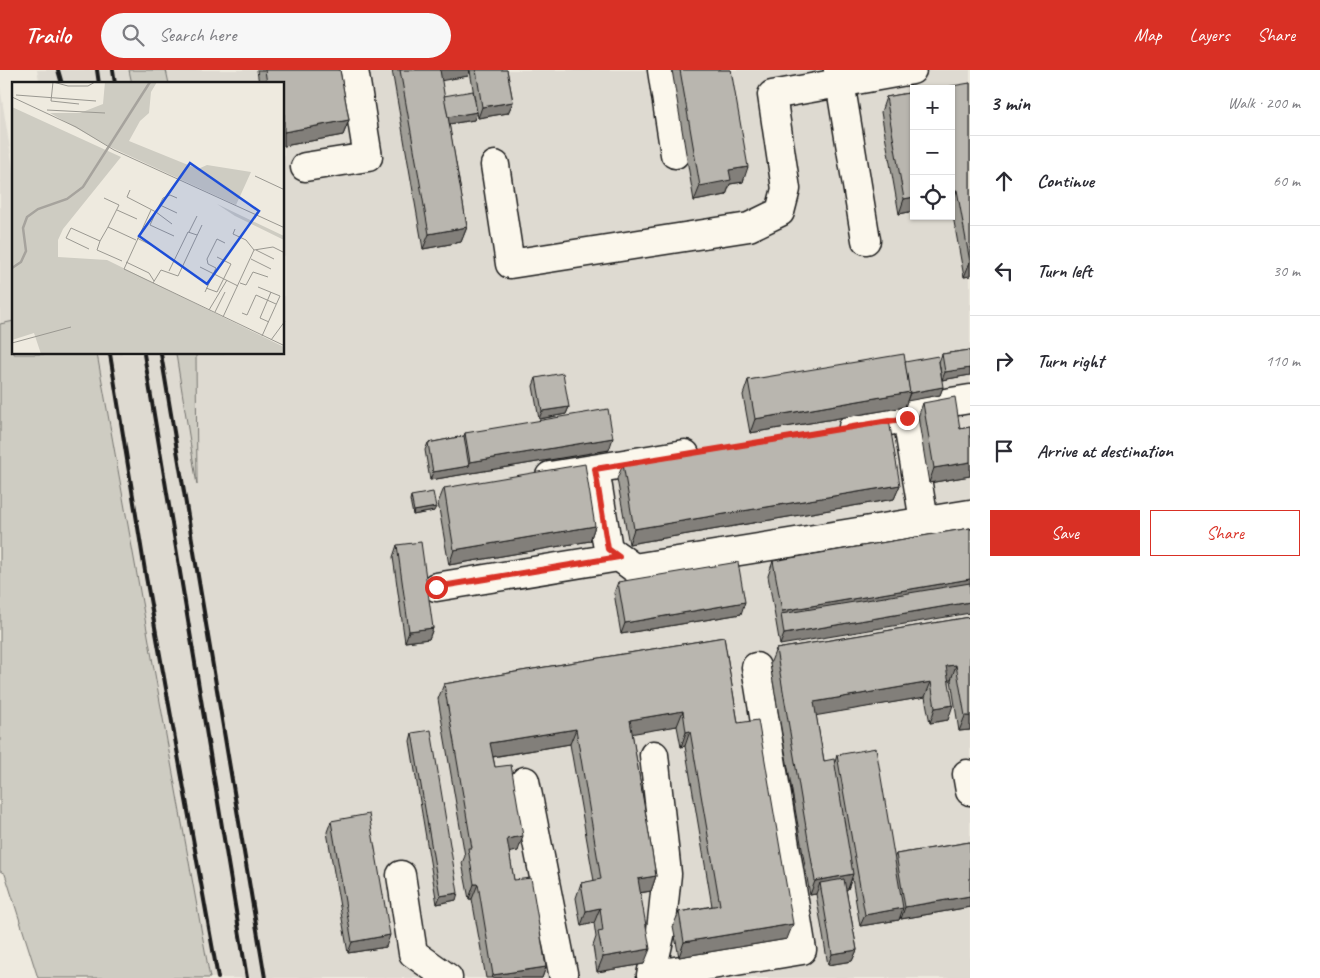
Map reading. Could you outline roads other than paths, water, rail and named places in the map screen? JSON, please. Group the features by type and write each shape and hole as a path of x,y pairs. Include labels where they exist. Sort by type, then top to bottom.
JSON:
{"lane":[{"path":"305,167 368,157 354,70"},
{"path":"662,70 675,154"},
{"path":"494,165 510,264 749,227 780,212 786,189 772,95 839,76 912,70"},
{"path":"839,76 866,240"},
{"path":"924,521 907,418 914,408 970,399"},
{"path":"829,431 907,418"},
{"path":"528,479 712,450"},
{"path":"595,469 608,549 634,568 970,514"},
{"path":"436,587 619,557"},
{"path":"644,977 802,950 756,667"},
{"path":"644,977 661,932 667,874 654,755"},
{"path":"525,781 564,978"},
{"path":"401,875 413,953 448,978"}],"railway":[{"path":"58,70 61,82"},
{"path":"97,70 99,82"},
{"path":"113,70 115,82"},
{"path":"110,355 146,577 218,978"},
{"path":"144,355 247,978"},
{"path":"161,355 265,978"}]}
